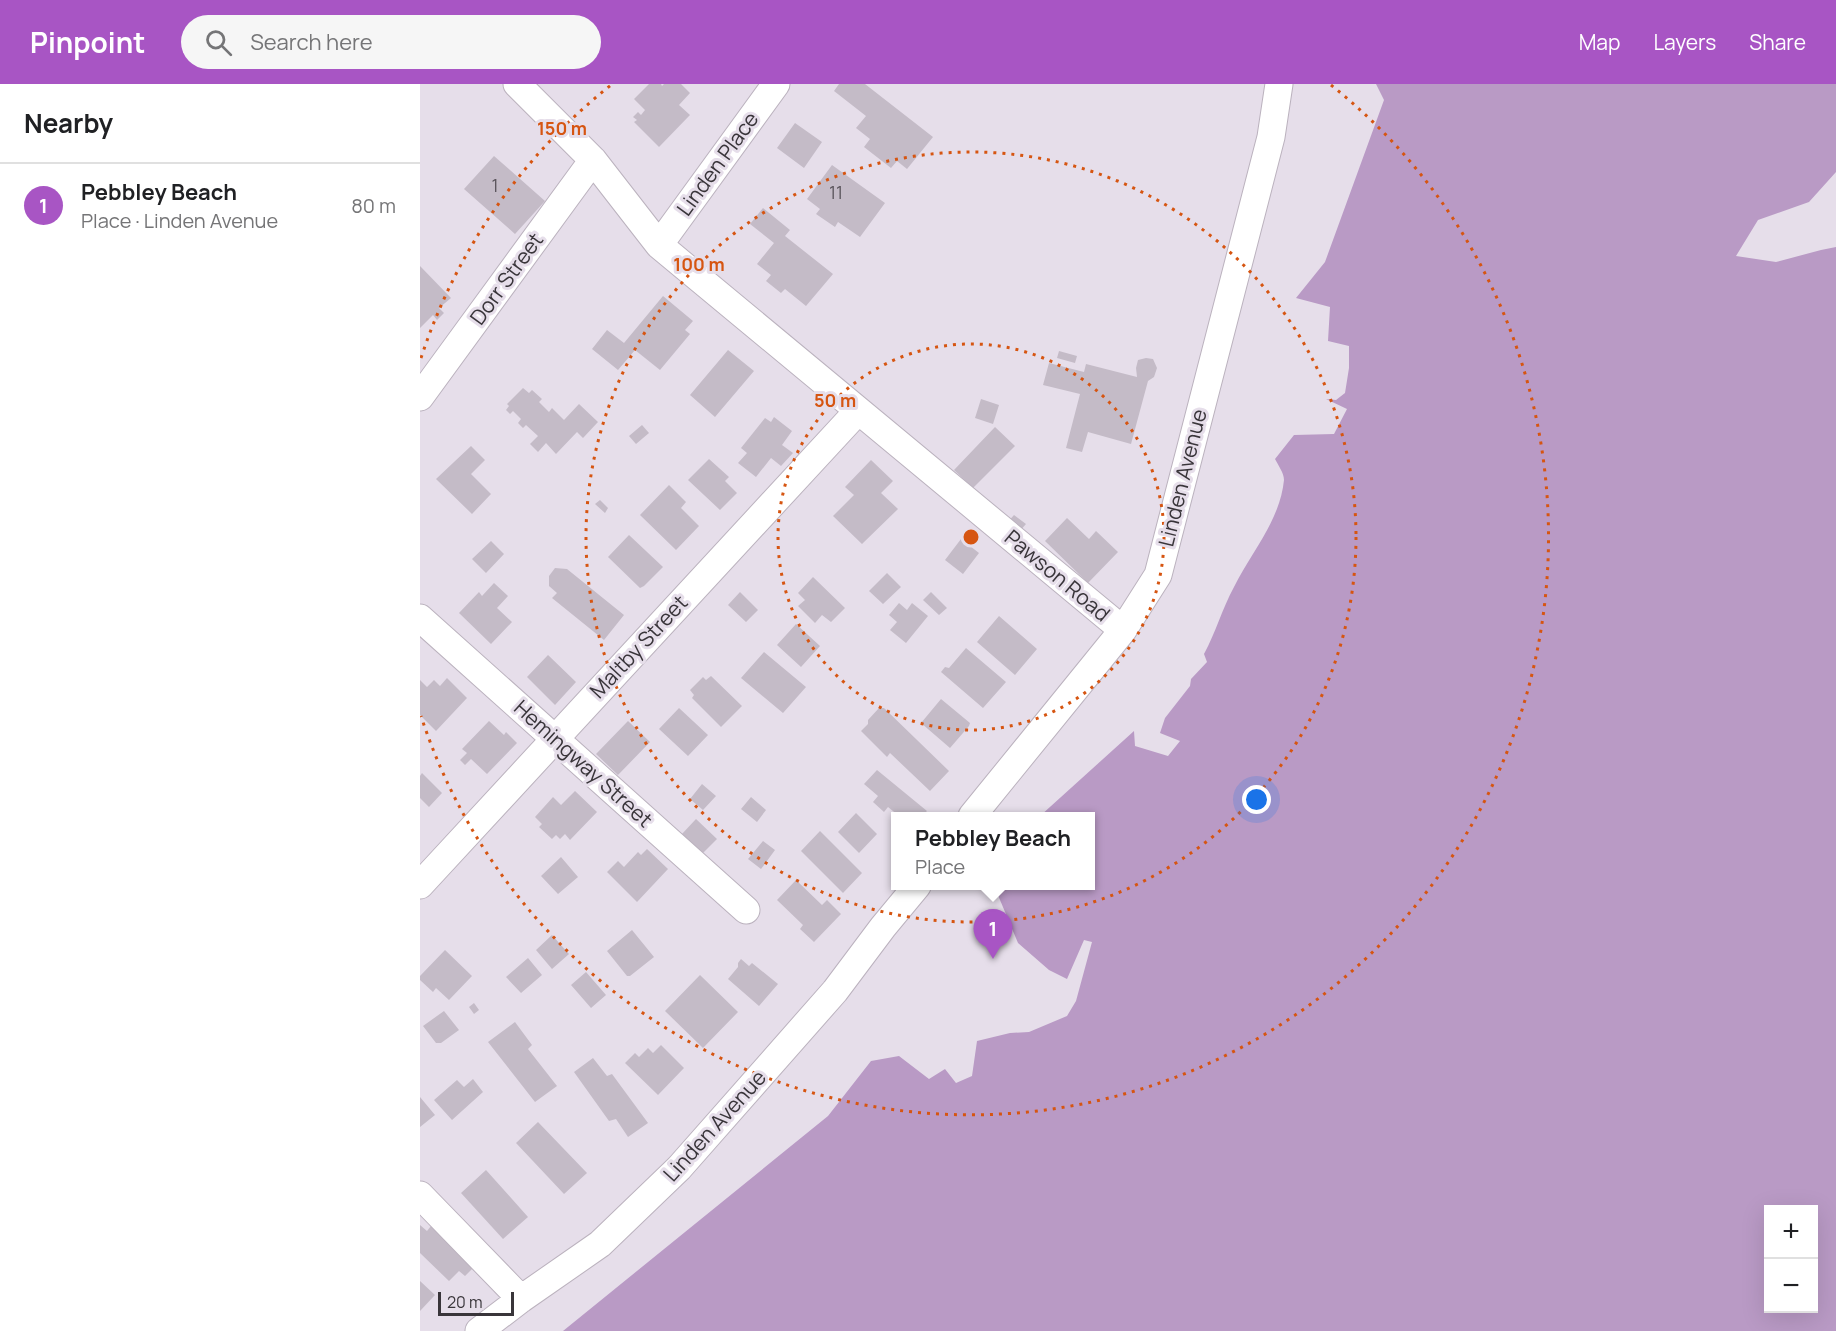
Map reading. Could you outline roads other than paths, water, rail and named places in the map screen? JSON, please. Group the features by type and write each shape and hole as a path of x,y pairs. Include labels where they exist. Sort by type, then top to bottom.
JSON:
{"street":[{"name":"Pawson Road","path":"517,84 593,160 659,245 1123,630"},
{"name":"Linden Place","path":"659,245 776,84"},
{"name":"Linden Avenue","path":"975,812 1123,630 1158,575 1270,137 1279,84"},
{"name":"Dorr Street","path":"420,397 593,160"},
{"name":"Maltby Street","path":"420,885 858,411"},
{"name":"Hemingway Street","path":"420,618 746,910"},
{"name":"Linden Avenue","path":"479,1331 600,1244 680,1168 835,992 912,890"},
{"path":"420,1195 521,1299"}],"place":[{"name":"Pebbley Beach","path":"993,959"}]}
